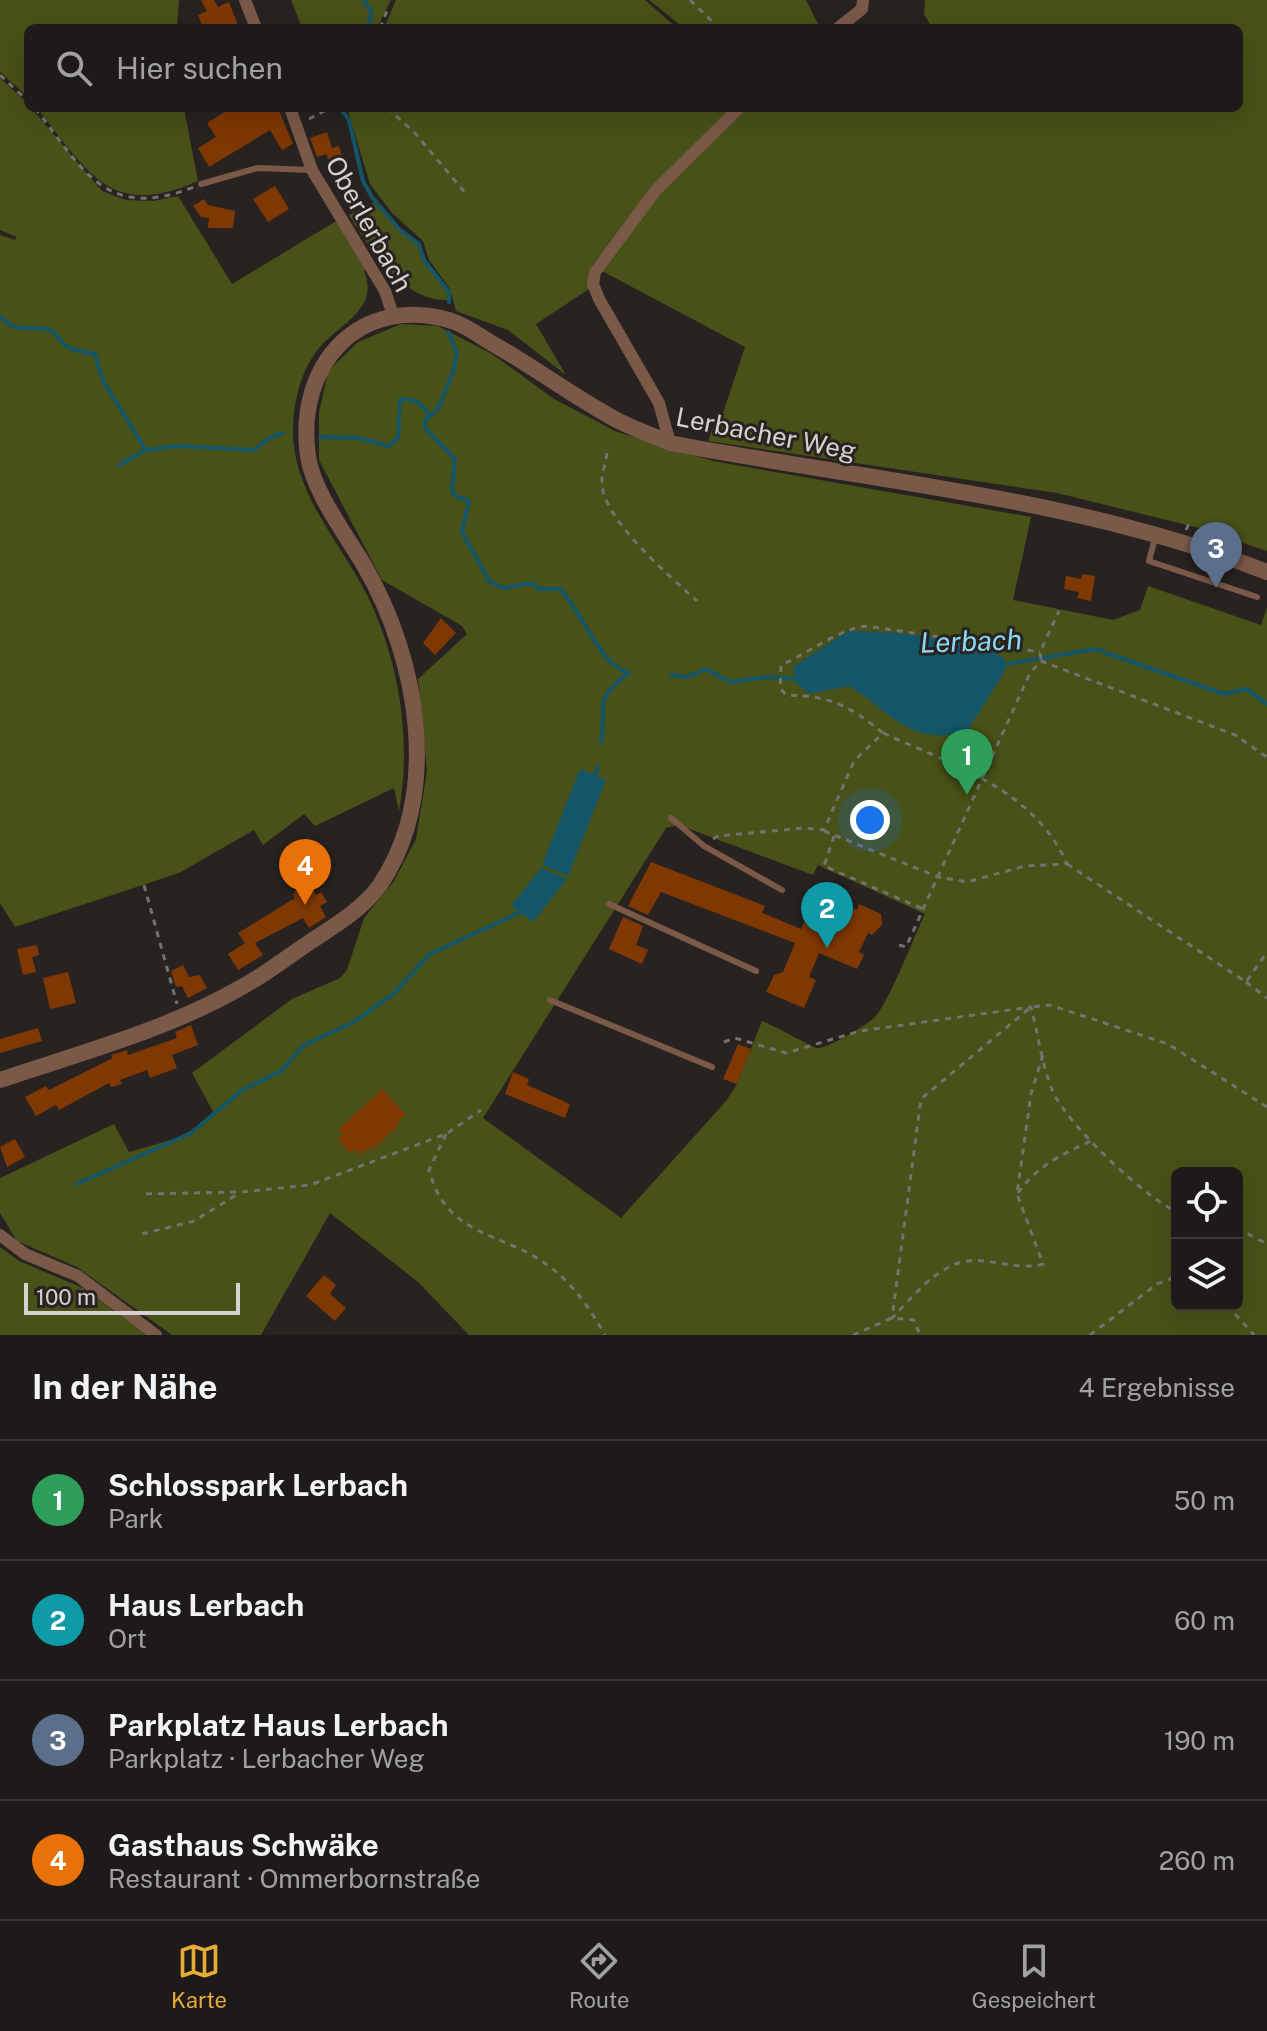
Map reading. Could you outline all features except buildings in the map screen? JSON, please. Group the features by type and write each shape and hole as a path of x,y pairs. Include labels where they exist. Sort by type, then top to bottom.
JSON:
{"street":[{"path":"245,0 254,24"},
{"path":"843,24 862,9 863,0"},
{"name":"Oberlerbach","path":"292,112 312,170 385,291 393,315"},
{"path":"670,443 659,403 599,299 593,284 595,272 656,190 735,112"},
{"name":"Lerbacher Weg","path":"393,315 417,312 457,323 551,377 614,419 670,443 1059,510 1200,546 1267,572"},
{"path":"0,1080 181,1015 240,989 343,920 378,888 401,848 416,785 411,689 389,613 328,507 308,459 307,398 324,360 353,332 393,315"},
{"path":"0,1235 25,1254 78,1276 156,1335"}],"lane":[{"path":"201,184 257,168 312,170"},
{"path":"1156,534 1149,561 1257,597"},
{"path":"671,818 704,846 782,890"},
{"path":"609,904 756,971"},
{"path":"550,1000 712,1067"}],"path":[{"path":"690,0 715,24"},
{"path":"382,24 389,6"},
{"path":"0,75 24,97"},
{"path":"38,112 105,190 152,199 201,184"},
{"path":"297,125 322,112"},
{"path":"392,112 414,132 467,195"},
{"path":"607,453 602,485 609,506 632,538 697,601"},
{"path":"899,945 906,947 1030,673 1041,661 1040,652 1059,611"},
{"path":"1040,652 866,626 847,629 781,665 780,688 786,695 821,696 854,709 883,733 984,779 1023,802 1055,837 1067,864 1267,998"},
{"path":"1041,661 1235,735 1267,757"},
{"path":"824,830 854,761 883,733"},
{"path":"704,846 718,836 804,828 824,830 938,877 967,882 1025,866 1067,864"},
{"path":"835,835 824,866 923,909"},
{"path":"144,885 181,1015"},
{"path":"1246,982 1267,952"},
{"path":"724,1042 735,1038 786,1053 860,1031 1050,1005 1168,1044 1267,1107"},
{"path":"1031,1007 1054,1093 1091,1141 1159,1204 1171,1209"},
{"path":"892,1318 921,1099 1031,1007"},
{"path":"853,1335 892,1318 937,1274 967,1261 1031,1267 1043,1264 1017,1194 1031,1094 1043,1055"},
{"path":"146,1194 241,1192 310,1185 446,1134 481,1110"},
{"path":"446,1134 429,1170 436,1197 465,1224 549,1266 584,1299 605,1335"},
{"path":"1017,1194 1029,1176 1053,1158 1091,1141"},
{"path":"142,1234 194,1221 241,1192"},
{"path":"1243,1231 1267,1244"},
{"path":"1090,1335 1157,1284 1171,1278"},
{"path":"1232,1311 1254,1335"},
{"path":"892,1318 914,1320 920,1335"}],"green space":[{"path":"0,0 179,0 177,24 24,24 24,93 0,72"},
{"path":"291,0 391,0 379,24 300,24"},
{"path":"396,0 645,0 672,24 386,24"},
{"path":"649,0 806,0 818,24 679,24"},
{"path":"925,0 1267,0 1267,551 1199,528 1057,493 708,441 718,414 722,416 745,347 602,271 660,190 741,112 1243,112 1243,24 930,24 924,14"},
{"path":"0,78 24,100 24,112 35,112 102,191 126,200 153,201 178,196 232,284 338,220 369,269 364,271 368,285 366,297 354,316 324,342 310,360 296,398 293,427 295,451 309,495 368,597 388,647 403,729 403,784 399,811 394,788 315,826 304,814 263,845 254,830 179,873 15,927 0,903 0,235 15,240 17,237 0,230"},
{"path":"40,112 185,112 198,181 168,192 142,195 121,192 103,183 71,151"},
{"path":"348,112 728,112 655,183 593,264 588,275 589,289 536,324 566,375 508,330 456,311 450,289 429,260 423,241 392,213 370,184"},
{"path":"376,201 400,230 418,243 426,263 448,290 449,300 433,299 418,293 378,258 349,215"},
{"path":"401,324 438,326 492,354 554,399 617,432 713,461 1031,517 1013,600 1113,620 1140,610 1148,586 1261,625 1267,608 1267,1335 469,1335 418,1282 330,1213 261,1335 172,1335 77,1267 17,1241 0,1213 0,1178 114,1124 129,1152 188,1135 215,1115 192,1073 292,999 340,978 347,970 364,918 394,881 416,839 427,771 418,679 467,634 462,626 382,580 319,460 319,413 328,371 358,342","holes":["679,825 813,875 818,865 925,914 888,996 876,1016 866,1024 839,1040 817,1048 762,1021 737,1084 726,1101 621,1218 483,1118 666,828"]},
{"path":"0,1247 19,1261 83,1288 146,1335 0,1335"}],"water":[{"path":"848,631 906,634 971,645 1004,658 1005,671 968,730 932,735 903,724 849,686 809,694 796,683 793,667"},
{"path":"580,769 606,780 568,876 542,865"},
{"path":"541,868 567,879 533,922 511,906"}],"waterway":[{"name":"Lerbach","path":"364,0 372,13 368,24"},
{"name":"Lerbach","path":"343,112 349,120 363,181 372,197 400,230 419,244 424,260 449,292 449,302"},
{"path":"0,316 16,327 49,330 68,347 95,354 103,381 146,450 177,446 254,450 271,437 283,433"},
{"name":"Lerbach","path":"448,332 457,353 453,372 439,407 424,422 426,429 455,459 452,491 457,497 469,501 462,532 490,582 504,588 532,583 539,589 560,589 600,649 618,668 629,673"},
{"path":"320,437 358,438 389,446 398,438 400,400 417,402 429,415"},
{"path":"120,465 145,450"},
{"name":"Lerbach","path":"1001,665 1095,649 1224,694 1246,689 1267,704"},
{"name":"Lerbach","path":"671,675 687,677 706,669 730,682 769,677 798,679"},
{"path":"601,742 605,698 627,674"},
{"path":"594,778 598,767"},
{"path":"77,1184 191,1133 242,1090 281,1071 304,1045 354,1022 393,994 430,954 523,911"}],"place":[{"name":"Parkplatz Haus Lerbach","path":"1216,588"},
{"name":"Schlosspark Lerbach","path":"967,795"},
{"name":"Gasthaus Schwäke","path":"305,905"},
{"name":"Haus Lerbach","path":"827,948"}]}
